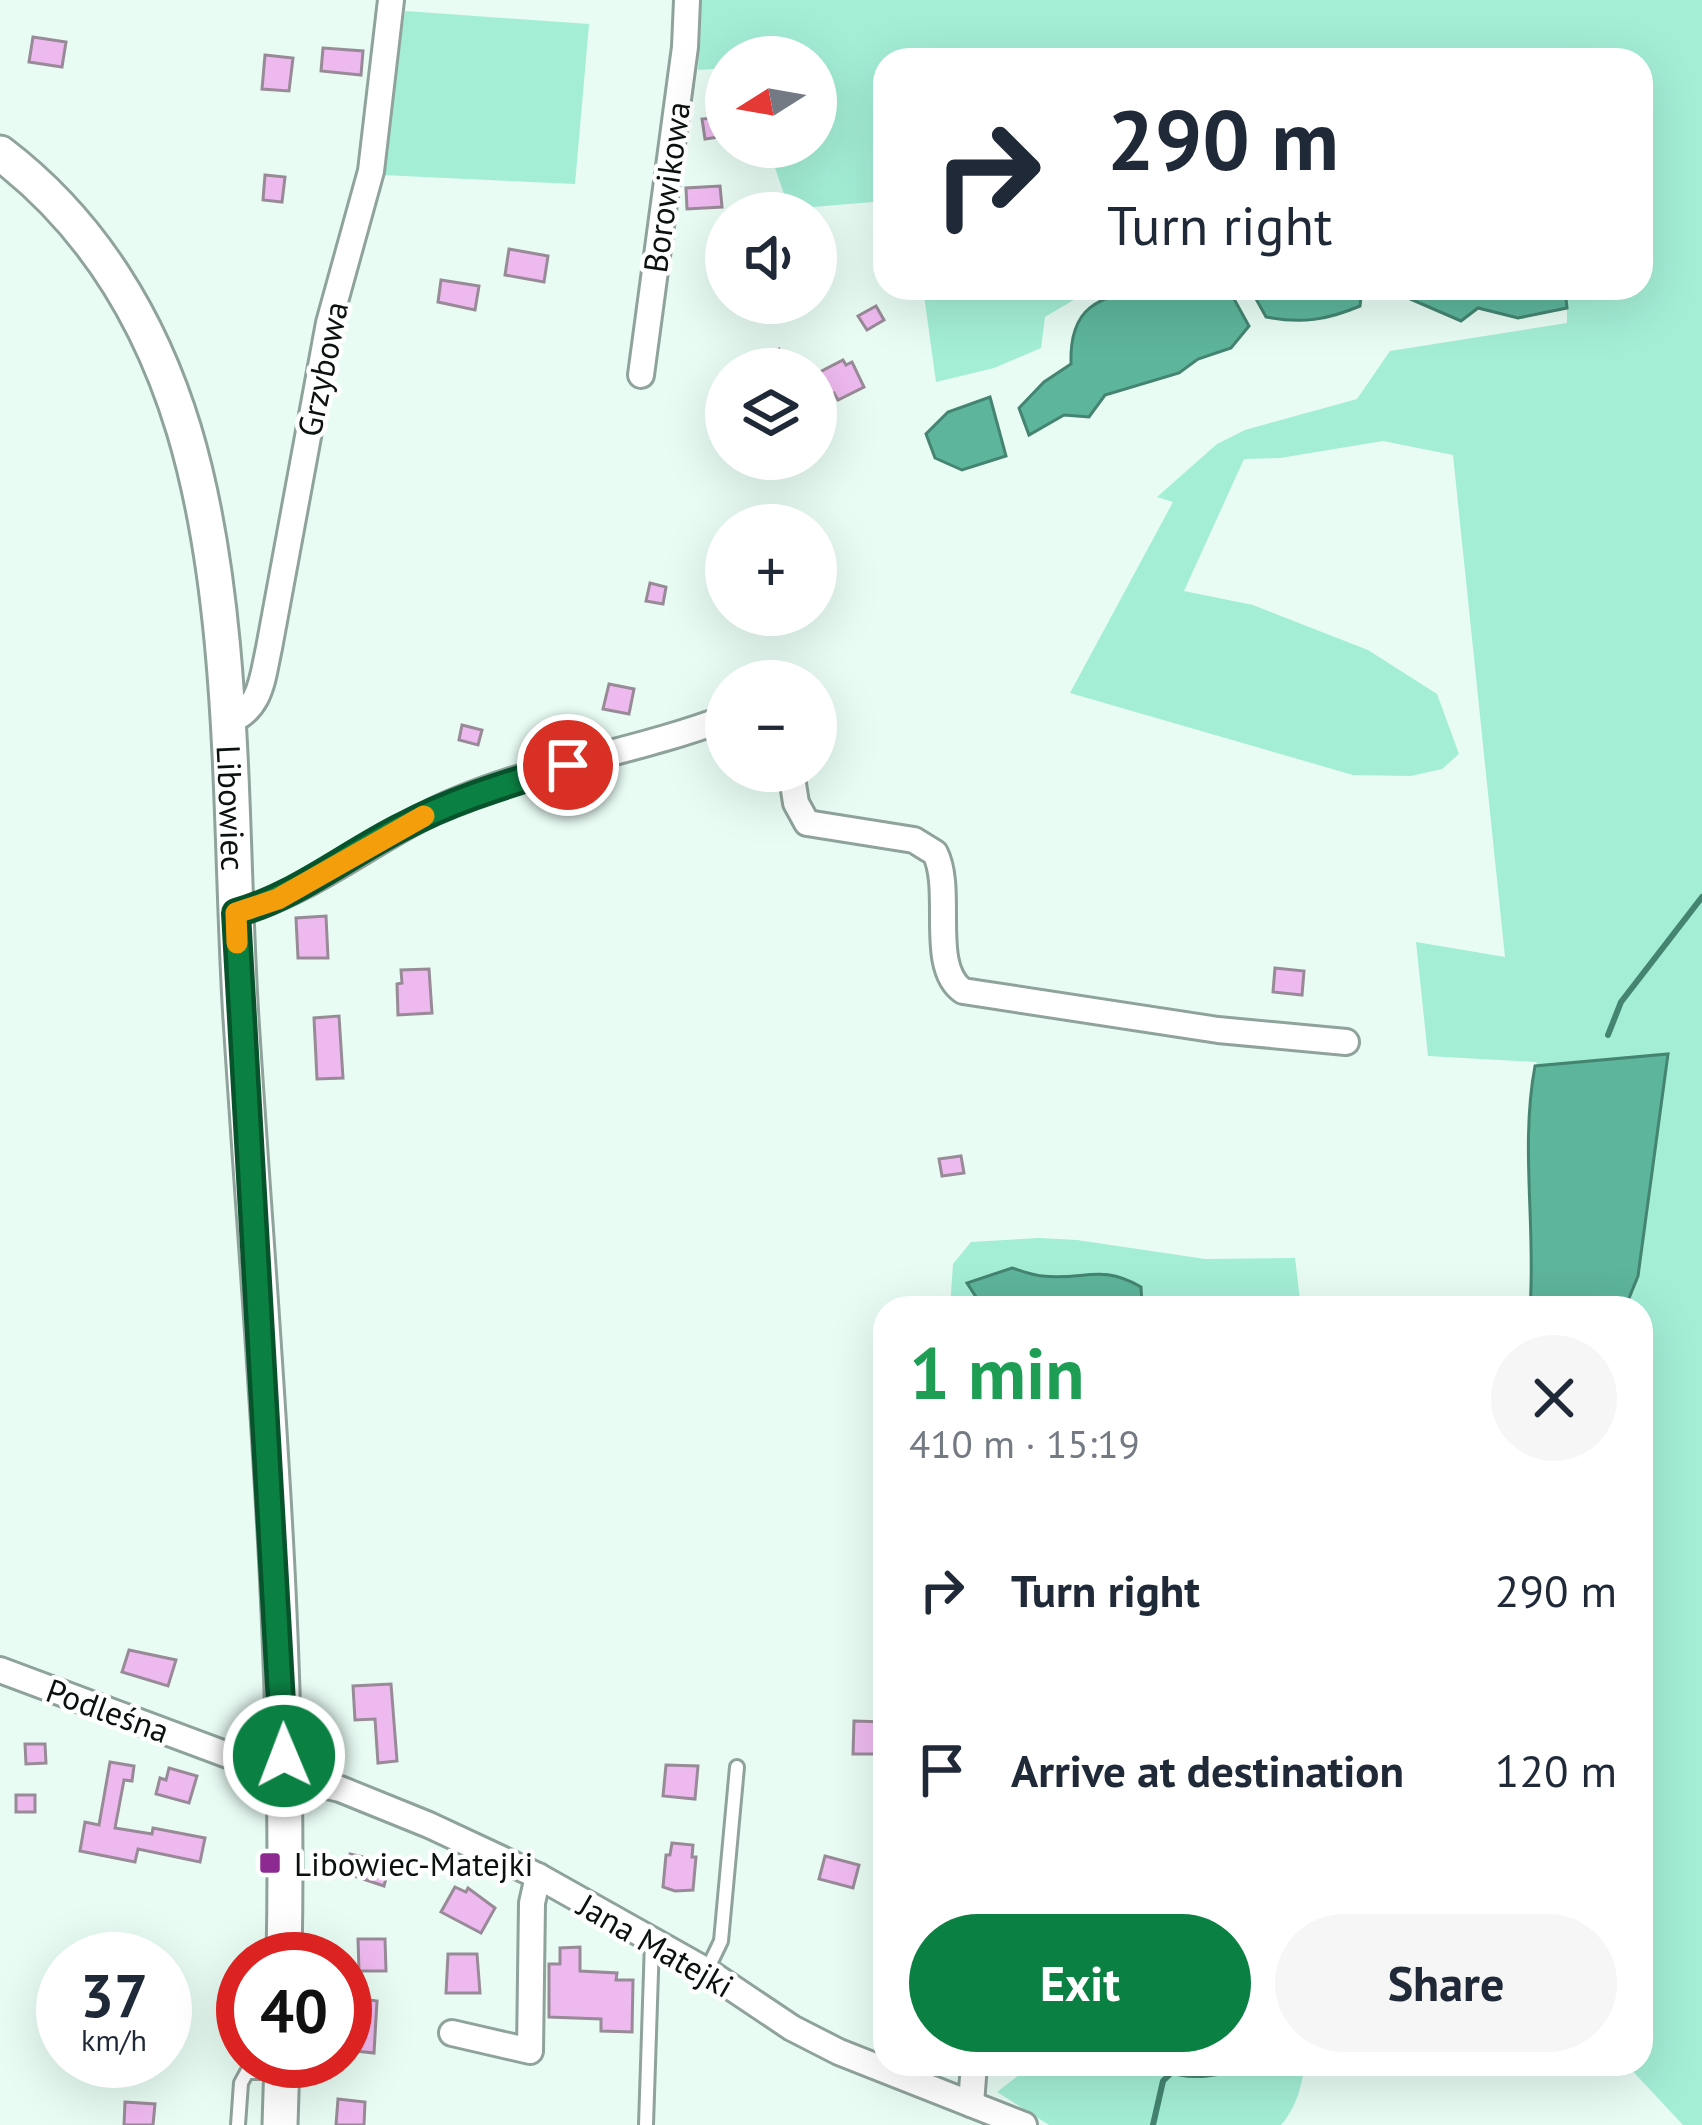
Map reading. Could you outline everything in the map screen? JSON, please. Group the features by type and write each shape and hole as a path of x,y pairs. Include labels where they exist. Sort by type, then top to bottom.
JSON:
{"street":[{"name":"Grzybowa","path":"226,722 257,700 266,665 329,323 370,171 391,0"},
{"name":"Borowikowa","path":"641,375 686,47 687,0"},
{"name":"Libowiec","path":"0,153 66,212 130,300 160,358 185,434 206,532 226,722 280,1635 284,1932"},
{"path":"236,913 278,899 400,827 461,799 705,726"},
{"path":"794,792 807,823 914,840 935,853 941,866 948,971 963,991 1218,1030 1346,1042"},
{"name":"Podleśna","path":"0,1670 284,1776"},
{"name":"Jana Matejki","path":"284,1776 340,1789 538,1876 706,1971 792,2028 873,2065"},
{"path":"452,2032 530,2051 532,1903 538,1876"},
{"name":"Jana Matejki","path":"900,2076 1024,2125"},
{"path":"971,2104 973,2076"},
{"path":"280,2125 281,2088"}],"lane":[{"path":"706,1971 722,1941 737,1767"},
{"path":"646,2125 652,1940"},
{"path":"238,2125 241,2088"}],"shaded area":[{"path":"701,0 1702,0 1702,2125 1683,2125 1637,2076 1653,2076 1653,1296 1534,1296 1547,1083 1536,1062 1428,1056 1416,942 1505,957 1453,455 1383,441 1280,458 1244,459 1184,591 1253,605 1368,650 1437,694 1459,754 1442,769 1411,776 1353,775 1070,693 1173,502 1157,497 1217,444 1245,430 1357,399 1390,351 1567,323 1567,300 1653,300 1653,48 873,48 873,202 837,205 837,192 783,192 775,168 837,168 837,36 705,36 705,70 698,70"},
{"path":"405,11 589,24 575,184 382,175"},
{"path":"925,300 1074,300 1045,317 1041,348 994,368 936,382"},
{"path":"1235,300 1249,326 1231,348 1198,359 1179,373 1105,395 1089,417 1064,415 1029,435 1019,408 1044,382 1071,364 1075,329 1081,317 1101,301"},
{"path":"1257,300 1361,300 1360,306 1325,317 1266,317"},
{"path":"1413,300 1566,300 1567,308 1518,318 1478,308 1461,321"},
{"path":"990,397 1006,456 962,470 935,458 926,434 948,412"},
{"path":"1668,1054 1638,1276 1630,1296 1530,1296 1528,1156 1535,1066"},
{"path":"1039,1238 1205,1259 1295,1258 1300,1296 951,1296 953,1264 971,1242"},
{"path":"1012,1268 1057,1277 1103,1274 1141,1287 1141,1296 975,1296 967,1283"},
{"path":"1018,2076 1302,2076 1298,2096 1281,2125 1049,2125 997,2092"}],"building":[{"path":"33,37 66,42 62,67 29,62"},
{"path":"323,48 363,51 361,75 321,71"},
{"path":"265,55 293,58 289,91 262,89"},
{"path":"265,175 285,177 282,202 263,200"},
{"path":"720,186 721,192 705,192 705,208 687,209 686,188"},
{"path":"509,249 548,256 544,282 505,275"},
{"path":"441,280 479,286 475,310 438,302"},
{"path":"876,306 884,320 867,330 858,316"},
{"path":"852,362 864,387 838,400 837,398 837,363"},
{"path":"650,583 666,587 663,604 646,601"},
{"path":"609,684 634,689 629,714 603,709"},
{"path":"462,725 482,730 478,745 459,740"},
{"path":"326,916 328,958 298,958 296,918"},
{"path":"1275,968 1304,971 1302,995 1273,992"},
{"path":"429,969 432,1013 398,1015 401,970"},
{"path":"339,1016 343,1078 317,1079 314,1018"},
{"path":"961,1156 964,1173 942,1176 939,1159"},
{"path":"129,1650 176,1660 168,1686 122,1672"},
{"path":"391,1684 397,1761 378,1763 375,1719 355,1720 353,1686"},
{"path":"854,1721 873,1722 873,1754 853,1754"},
{"path":"25,1744 45,1744 46,1763 26,1764"},
{"path":"110,1762 134,1766 132,1781 124,1780 115,1828 152,1834 153,1828 205,1838 200,1862 138,1849 135,1862 80,1851 85,1822 99,1825"},
{"path":"666,1765 698,1766 695,1799 663,1796"},
{"path":"169,1768 197,1776 189,1803 156,1794"},
{"path":"16,1795 35,1795 35,1812 16,1812"},
{"path":"672,1843 693,1845 693,1890 663,1887"},
{"path":"350,1854 390,1863 384,1886 345,1873"},
{"path":"825,1856 859,1865 853,1888 819,1879"},
{"path":"455,1887 466,1892 468,1888 495,1908 481,1933 441,1912"},
{"path":"372,1939 385,1939 386,1971 372,1971"},
{"path":"580,1947 580,1971 617,1973 616,1980 633,1980 632,2032 601,2031 601,2019 549,2017 549,1964 560,1964 560,1948"},
{"path":"448,1954 477,1954 480,1993 446,1993"},
{"path":"372,2000 377,2001 372,2053"},
{"path":"338,2099 365,2102 364,2125 336,2125"},
{"path":"125,2102 155,2104 153,2125 124,2125"}],"waterway":[{"path":"1608,1035 1621,1002 1702,897"},
{"path":"1153,2125 1168,2076"}],"slow traffic":[{"path":"237,943 236,913 278,899 424,816"}],"place":[{"name":"Libowiec-Matejki","path":"270,1863"}],"route":[{"path":"284,1756 236,913 278,899 400,827 461,799 568,765"}]}
